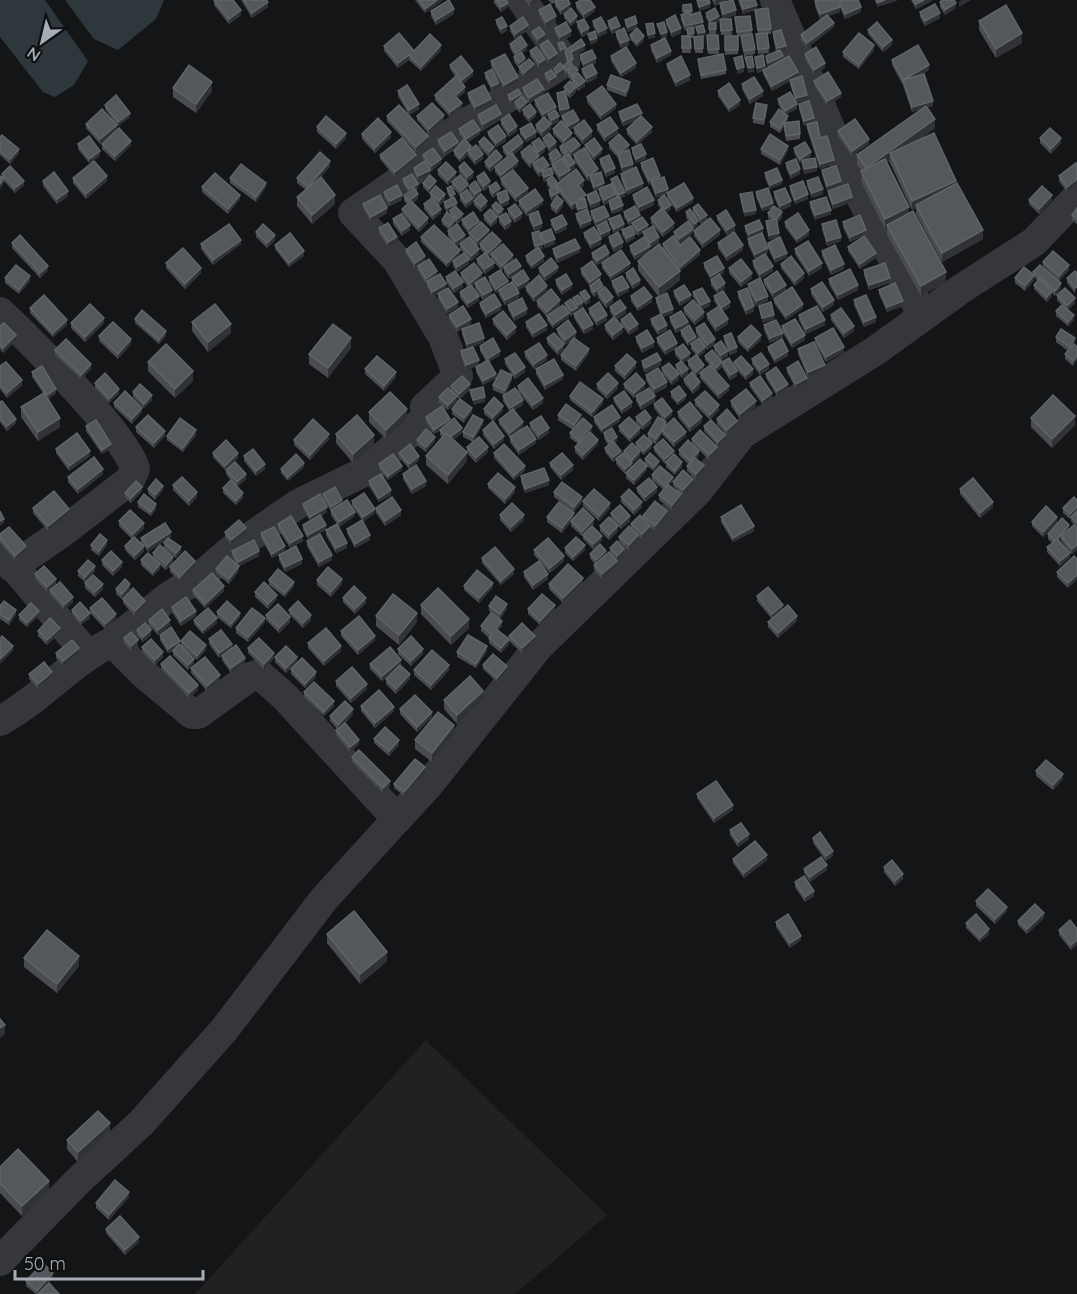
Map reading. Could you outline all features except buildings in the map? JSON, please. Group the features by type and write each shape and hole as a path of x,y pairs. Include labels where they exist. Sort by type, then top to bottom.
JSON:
{"street":[{"path":"0,721 39,696 99,648 298,504 368,470 427,417 425,407 458,376 443,337 397,260 353,213 409,174 435,146 462,126 565,62 522,0"},
{"path":"775,0 854,184 923,316"},
{"path":"0,1261 78,1181 141,1123 224,1030 324,899 430,783 539,646 698,491 742,434 875,351 961,289 1034,242 1077,197"},
{"path":"0,312 30,340 104,423 132,456 135,469 130,480 60,534 6,559 99,648 144,674 192,714 198,714 254,675 268,679 397,819"}],"shaded area":[{"path":"0,0 45,0 88,61 74,85 55,97 43,92 0,37"},
{"path":"65,0 164,0 156,19 118,50 94,39"},
{"path":"426,1040 607,1215 515,1294 195,1294"}]}
